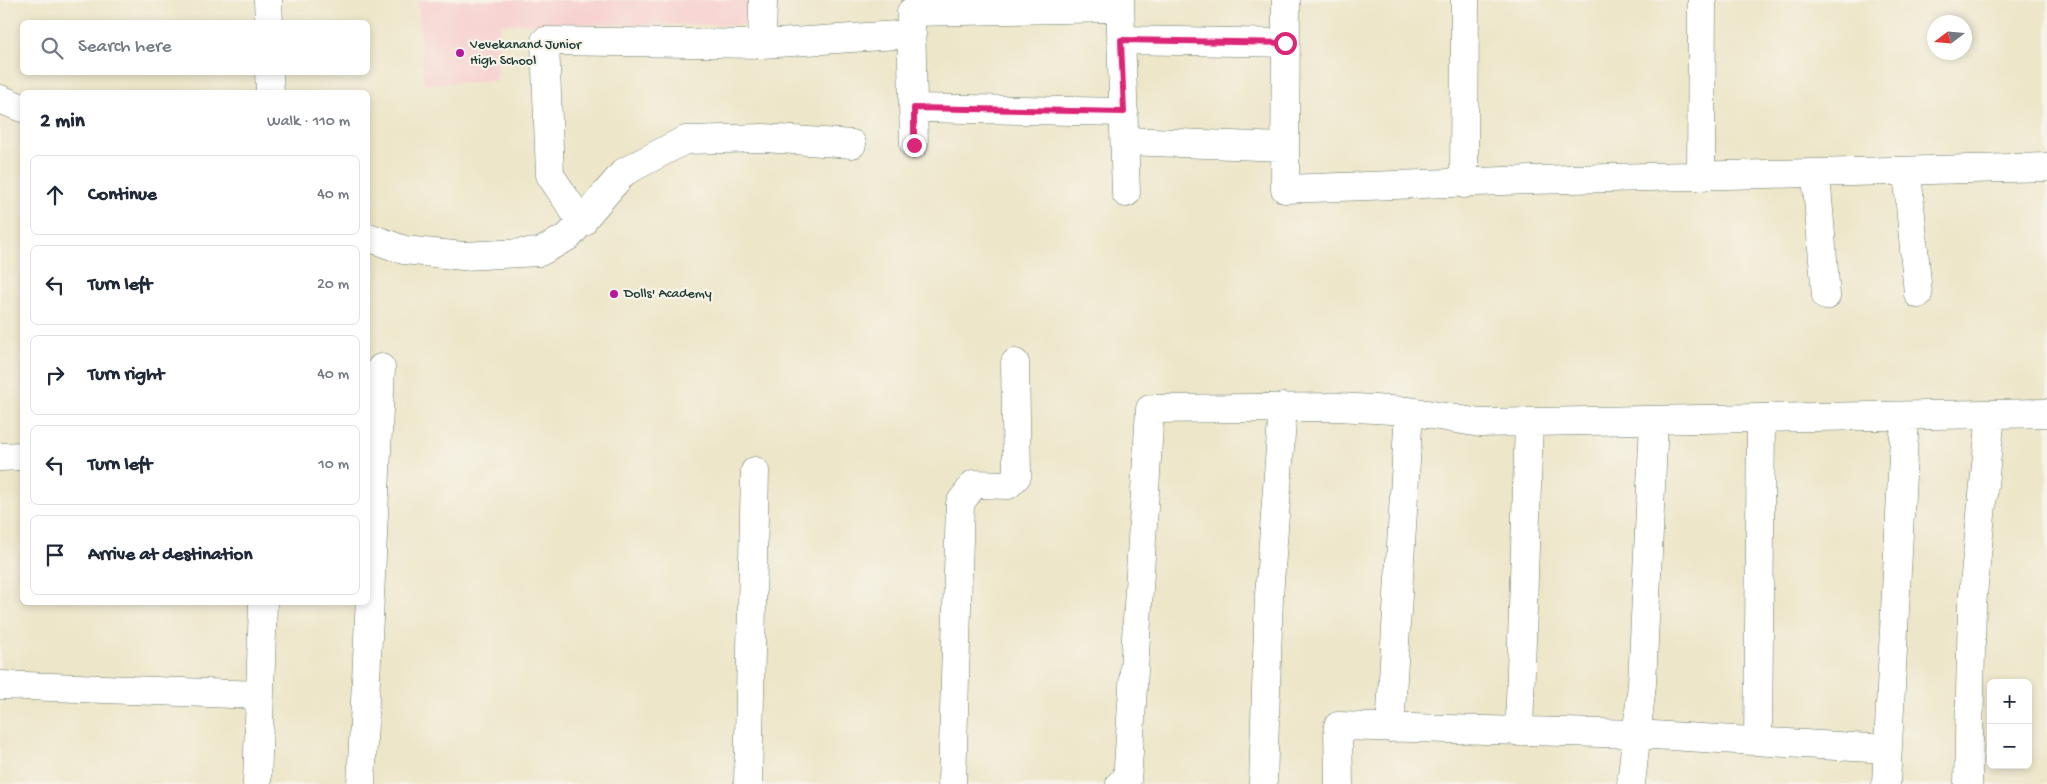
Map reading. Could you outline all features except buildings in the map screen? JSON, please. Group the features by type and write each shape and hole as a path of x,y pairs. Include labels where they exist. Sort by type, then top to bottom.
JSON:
{"street":[{"path":"268,0 269,20"},
{"path":"762,44 763,0"},
{"path":"1286,0 1285,189 1464,184 1532,180 2047,167"},
{"path":"1464,184 1465,0"},
{"path":"1701,177 1702,0"},
{"path":"582,223 550,175 545,41 762,44 911,16 1120,4 1126,193"},
{"path":"911,16 914,145"},
{"path":"1121,40 1285,43"},
{"path":"269,75 270,90"},
{"path":"0,99 20,107"},
{"path":"914,108 1124,112"},
{"path":"370,239 404,250 463,256 540,252 569,236 624,172 684,140 764,138 852,144"},
{"path":"1125,140 1285,147"},
{"path":"1907,171 1918,294"},
{"path":"1816,174 1826,296"},
{"path":"952,784 960,503 974,484 1008,485 1017,476 1015,363"},
{"path":"370,597 381,368"},
{"path":"1263,784 1269,596 1283,407"},
{"path":"1120,784 1127,781 1129,762 1150,409 1338,407 1409,411 1480,423 1762,420 2047,413"},
{"path":"1390,728 1409,411"},
{"path":"1968,784 1972,605 1991,415"},
{"path":"1886,784 1905,417"},
{"path":"1758,741 1762,420"},
{"path":"1631,784 1642,684 1654,421"},
{"path":"1519,732 1529,423"},
{"path":"0,457 20,456"},
{"path":"748,784 755,470"},
{"path":"257,784 263,605"},
{"path":"361,784 370,605"},
{"path":"0,685 259,695"},
{"path":"1339,784 1338,726 1636,734 1887,749"}],"shaded area":[{"name":"Vevekanand Junior High School","path":"418,0 751,0 751,25 501,24 496,81 424,84"}],"place":[{"name":"Vevekanand Junior High School","path":"460,53"},
{"name":"Dolls' Academy","path":"614,294"}],"route":[{"path":"914,145 914,108 1124,112 1121,40 1285,43"}]}
